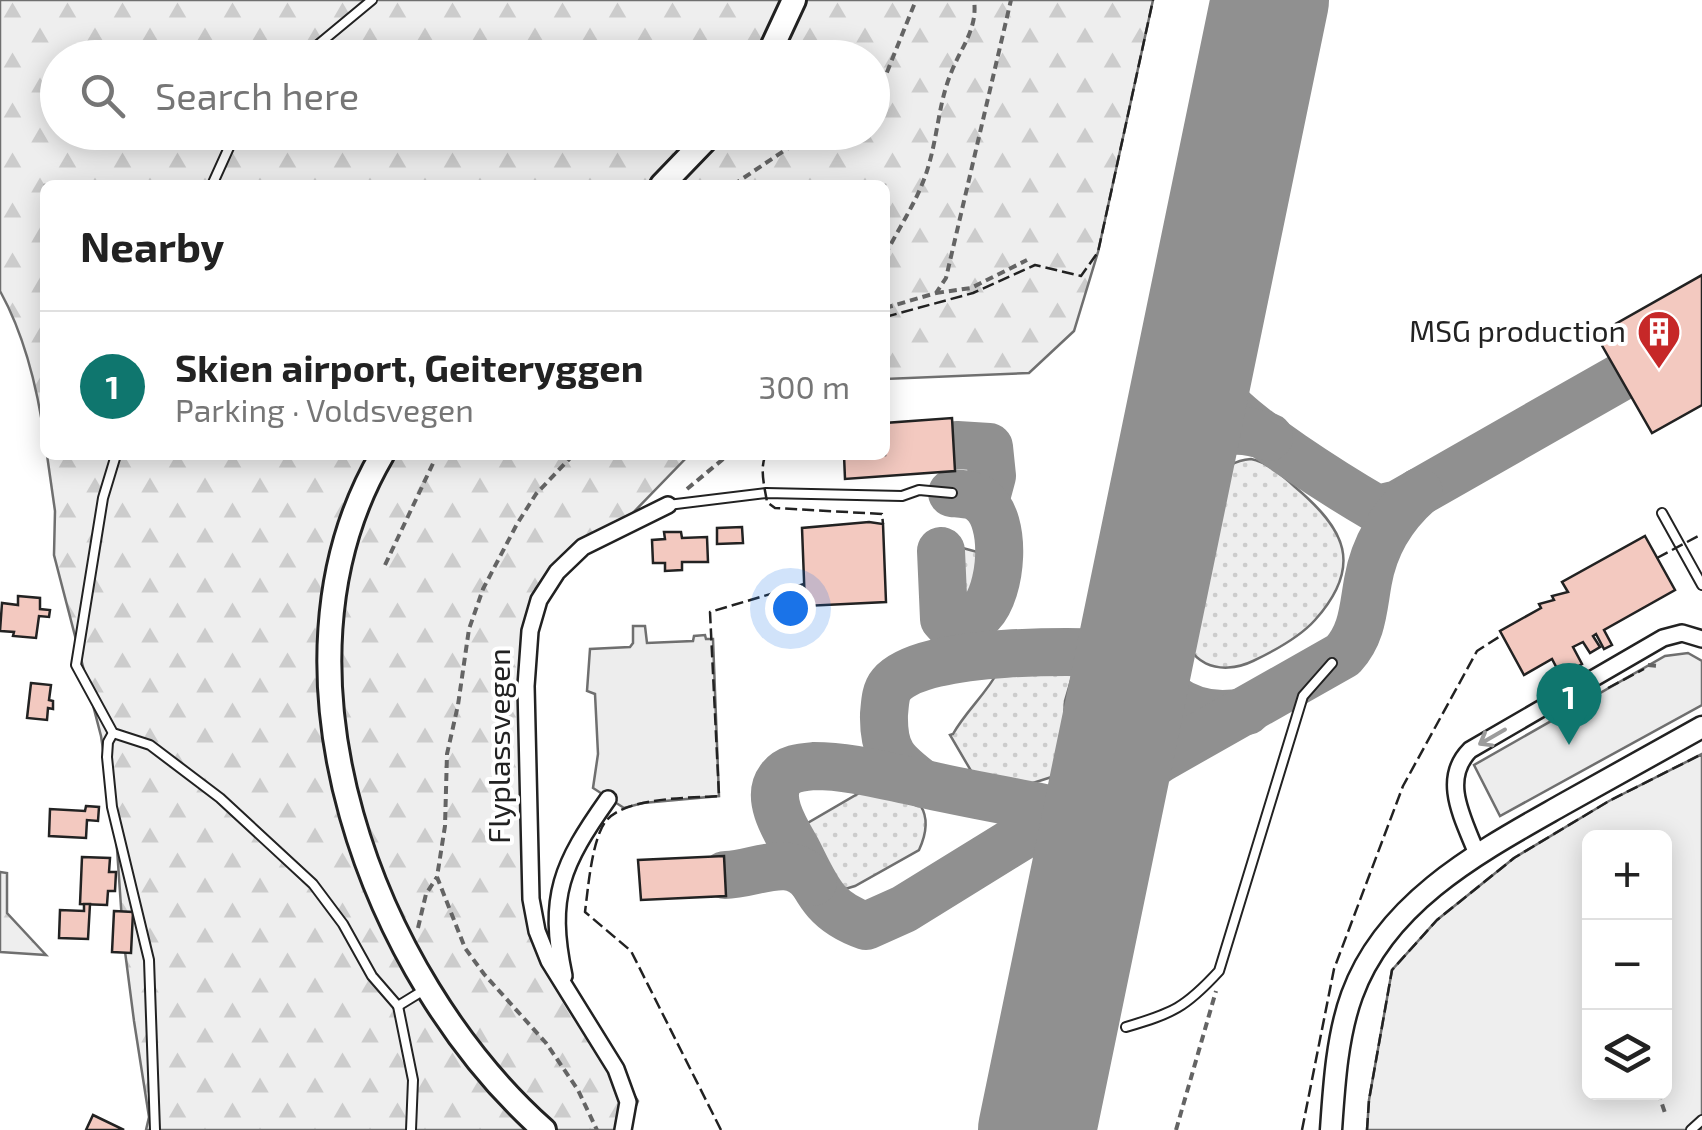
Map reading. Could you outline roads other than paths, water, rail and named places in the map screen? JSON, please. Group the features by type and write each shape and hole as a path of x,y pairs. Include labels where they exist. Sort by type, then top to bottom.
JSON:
{"main road":[{"path":"775,40 794,0"},
{"path":"667,180 696,150"},
{"path":"380,460 356,510 342,554 334,600 330,675 338,748 357,832 386,912 426,988 480,1066 544,1130"}],"street":[{"name":"Flyplassvegen","path":"624,1130 628,1102 616,1069 549,961 537,931 531,899 526,686 530,631 540,600 557,572 582,547 668,505"},
{"path":"1477,854 1454,788 1460,760 1470,750 1662,638 1682,633 1702,639"},
{"path":"1331,1130 1352,996 1368,962 1395,923 1477,854 1702,726"},
{"name":"Flyplassvegen","path":"567,990 557,944 556,900 579,840 608,799"}],"lane":[{"path":"324,40 372,0"},
{"path":"214,180 228,150"},
{"path":"114,460 102,498 76,664 113,734 150,745 220,798 313,884 344,924 372,976 398,1006 413,1080 411,1130"},
{"path":"668,505 766,493 952,493"},
{"path":"898,504 904,495"},
{"path":"1662,513 1702,586"},
{"path":"1126,1027 1191,1002 1219,972 1296,714 1303,696 1332,663"},
{"path":"113,734 108,742 112,807 150,960 155,1130"},
{"path":"398,1006 426,988"},
{"path":"1691,1130 1702,1120"}],"place":[{"name":"MSG production","path":"1659,370"},
{"name":"Skien airport, Geiteryggen","path":"1569,745"}]}
